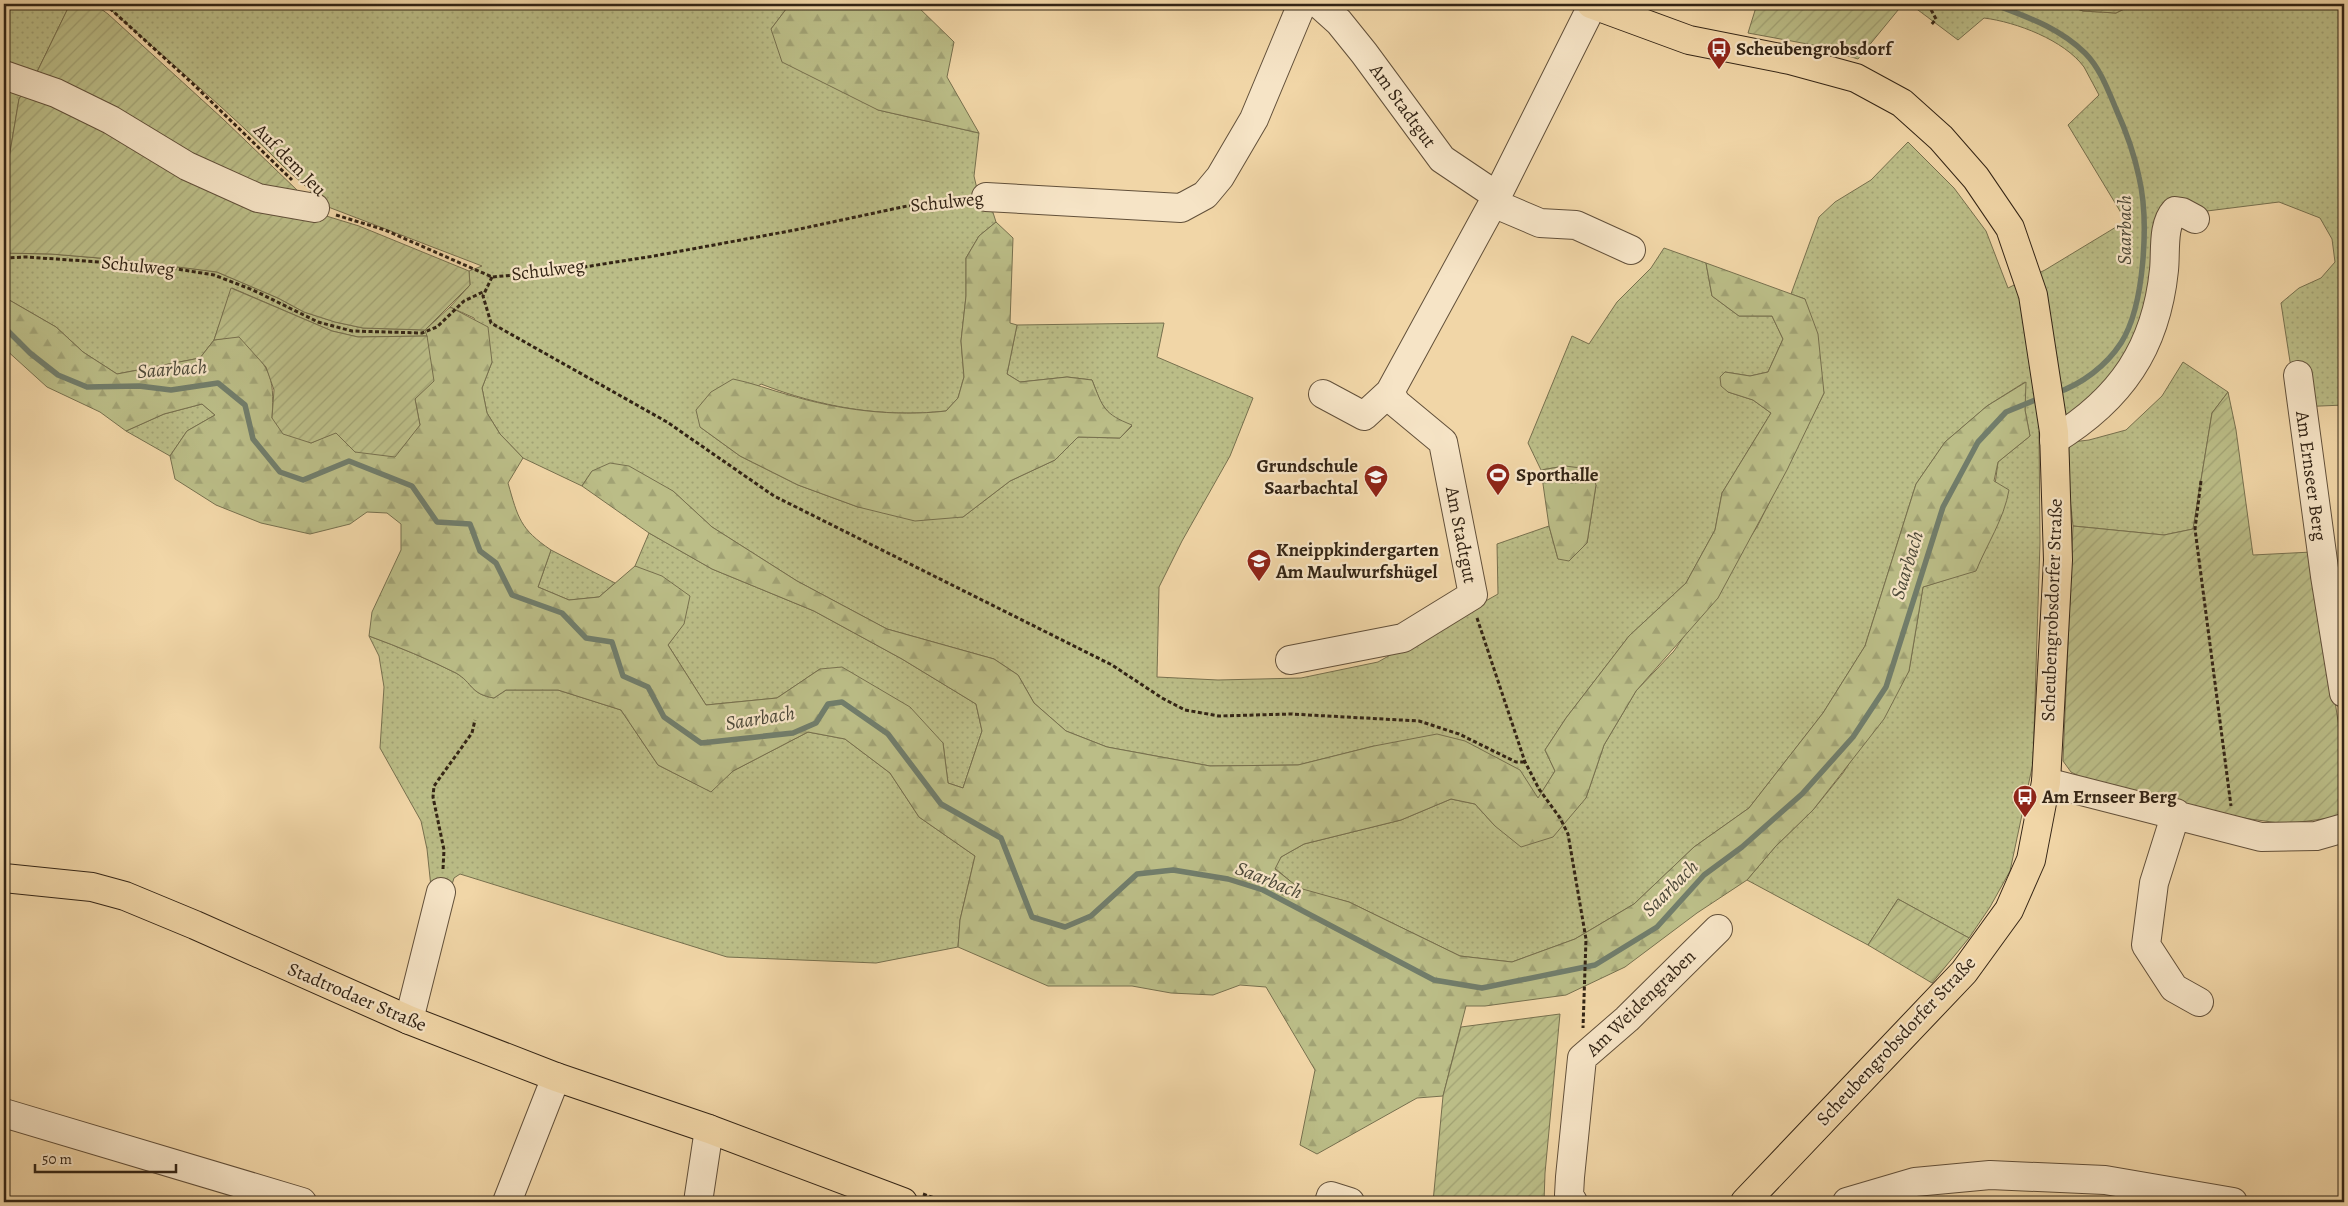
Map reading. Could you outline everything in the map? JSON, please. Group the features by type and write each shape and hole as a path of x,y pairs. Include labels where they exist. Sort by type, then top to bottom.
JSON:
{"main road":[{"name":"Scheubengrobsdorfer Straße","path":"1592,4 1689,40 1790,60 1856,78 1902,103 1940,138 1976,178 2010,228 2033,296 2046,373 2054,436 2058,560 2046,782 2031,860 2009,910 1964,972 1745,1202"},
{"name":"Stadtrodaer Straße","path":"4,878 92,887 125,896 409,1020 556,1077 709,1129 903,1202"}],"street":[{"name":"Schulweg","path":"986,197 1181,208 1204,195 1220,178 1254,119 1302,4"},
{"name":"Am Stadtgut","path":"1319,4 1339,22 1364,53 1442,159 1495,199 1540,223 1576,225 1631,250"},
{"path":"1323,394 1364,416 1390,392 1495,199 1592,4"},
{"path":"4,75 64,97 111,120 187,166 258,198 315,208"},
{"path":"2054,436 2076,426 2102,405 2122,382 2150,334 2158,315 2163,284 2166,234 2171,216 2175,211 2195,218"},
{"name":"Am Ernseer Berg","path":"2298,375 2335,575 2344,692"},
{"name":"Am Stadtgut","path":"1290,660 1403,638 1472,595 1443,442 1396,404 1390,392"},
{"path":"2046,782 2176,813 2261,837 2316,836 2344,828"},
{"path":"2176,813 2154,883 2146,946 2174,988 2199,1002"},
{"path":"409,1020 441,892"},
{"name":"Am Weidengraben","path":"1573,1202 1569,1194 1570,1177 1582,1058 1628,1019 1718,929"},
{"path":"506,1202 556,1077"},
{"path":"4,1113 302,1202"},
{"path":"698,1202 709,1129"},
{"path":"1847,1202 1915,1182 1990,1175 2105,1180 2233,1202"},
{"path":"1329,1202 1331,1196 1350,1202"}],"path":[{"name":"Auf dem Jeu","path":"105,4 125,20 255,144 303,191 315,208 385,230 492,277"},
{"path":"1928,4 1936,19 1931,25"},
{"name":"Schulweg","path":"986,197 907,206 795,230 654,256 559,271 492,277 484,296 491,323 667,422 774,496 1112,665 1162,698 1185,710 1219,716 1291,714 1419,721 1459,734 1516,762 1525,762"},
{"name":"Schulweg","path":"4,258 26,257 159,266 214,275 253,290 318,322 352,331 422,333 437,327 464,301 486,291"},
{"path":"2201,481 2195,529 2232,811 2230,828"},
{"path":"1472,595 1478,626 1525,762 1539,789 1560,818 1568,834 1586,939 1583,980 1582,1058"},
{"path":"441,892 444,850 433,797 434,786 472,733 475,720"}],"green space":[{"path":"4,4 70,4 37,72 4,73"},
{"path":"70,4 94,4 108,14 223,119 323,215 359,226 469,271 470,285 425,330 363,328 335,322 304,312 278,298 217,272 123,260 51,254 4,253 4,163 8,164 19,99 37,72"},
{"path":"104,4 790,4 771,29 878,110 979,133 974,176 977,189 990,203 996,222 979,236 966,258 966,296 961,341 964,377 958,398 946,411 922,413 875,412 852,409 806,399 761,384 700,427 740,456 798,485 858,507 963,517 1010,481 1055,460 1078,437 1120,438 1132,426 1113,418 1101,403 1092,380 1067,377 1020,382 1007,374 1017,325 1164,323 1157,357 1253,398 1230,456 1182,541 1159,587 1157,677 1218,680 1301,678 1378,662 1498,594 1497,544 1549,526 1558,559 1587,543 1596,485 1565,466 1541,470 1528,443 1572,336 1589,344 1617,302 1651,268 1664,248 1706,263 1712,296 1739,316 1772,316 1783,339 1768,372 1750,376 1725,372 1728,392 1753,400 1771,413 1722,493 1715,530 1686,583 1629,636 1566,718 1545,750 1555,771 1538,799 1374,746 1298,765 1210,766 1107,747 1066,731 1034,703 1018,675 994,659 887,629 797,581 712,527 673,491 592,471 582,486 523,458 500,434 487,413 482,388 492,362 474,318 450,307 470,285 469,271 482,266 323,205 311,191 219,105"},
{"path":"790,4 915,4 954,42 947,77 979,133 878,110 782,62 771,29"},
{"path":"1757,4 1903,4 1858,59 1813,45 1748,33"},
{"path":"1910,4 2063,4 2083,11 2116,13 2134,4 2344,4 2344,405 2297,407 2281,303 2299,288 2321,278 2335,262 2332,239 2320,218 2279,202 2207,211 2164,221 2159,285 2113,385 2065,421 2039,431 2040,542 2033,763 2010,871 1990,907 1969,938 1898,899 1868,945 1747,880 1775,847 1813,810 1843,773 1909,671 1923,587 1976,570 1987,545 1998,462 2030,436 2025,410 2025,382 1987,406 1945,442 1916,484 1865,646 1823,713 1749,808 1694,847 1634,904 1575,939 1512,962 1460,956 1349,902 1299,889 1275,868 1281,857 1304,844 1401,820 1451,799 1475,804 1495,826 1586,798 1604,745 1636,691 1674,651 1757,527 1824,393 1805,299 1791,294 1819,217 1835,202 1871,180 1908,142 1954,188 1986,231 2008,288 2045,270 2126,221 2068,125 2099,95 2084,67 2075,57 2039,34 1997,20 1984,18 1958,40"},
{"path":"2063,4 2134,4 2116,13 2083,11"},
{"path":"4,79 27,87 19,99 8,164 4,163"},
{"path":"996,222 1013,238 1010,323 1017,325 1007,374 1020,382 1067,377 1092,380 1106,409 1115,417 1132,425 1120,438 1078,437 1055,460 1010,481 963,517 915,521 858,507 798,485 740,456 700,427 696,410 711,392 733,379 827,405 887,413 946,411 958,398 964,377 961,341 966,296 966,258 979,236"},
{"path":"4,253 51,254 123,260 217,272 278,298 304,312 335,322 363,328 425,330 427,336 358,337 332,331 232,288 214,340 200,358 117,374 83,352 56,327 4,297"},
{"path":"1706,263 1805,299 1818,334 1824,393 1787,470 1718,598 1636,691 1604,745 1586,798 1553,837 1521,847 1495,826 1475,804 1451,799 1401,820 1304,844 1281,857 1275,869 1299,888 1349,902 1460,956 1512,962 1575,939 1634,904 1694,847 1749,808 1823,713 1865,646 1916,484 1945,442 1987,406 2026,382 2025,410 2030,436 1998,462 1994,481 2009,490 1999,521 1976,571 1923,587 1909,671 1884,719 1813,810 1775,847 1747,880 1697,913 1625,967 1566,995 1485,1006 1466,1006 1443,1096 1417,1098 1317,1154 1300,1145 1315,1070 1266,987 1240,985 1213,995 1171,993 1132,986 1048,986 958,947 960,920 975,856 919,817 890,773 845,739 808,732 733,771 711,792 658,765 621,710 558,690 506,690 494,698 480,694 456,673 413,653 369,636 372,612 401,550 401,524 387,513 367,512 350,524 310,534 261,523 216,505 175,479 170,456 187,431 215,415 202,404 164,414 126,431 100,412 47,387 4,348 4,297 56,327 83,352 117,374 200,358 214,340 239,336 268,372 272,390 272,418 311,443 336,432 355,452 408,439 420,425 415,399 427,336 425,330 450,307 488,327 492,362 482,388 487,413 500,434 523,458 508,483 518,514 526,529 551,550 538,587 569,600 599,597 635,566 662,576 690,596 684,624 668,645 706,705 777,698 820,669 842,667 910,707 943,743 948,783 963,788 982,731 976,704 902,659 814,611 712,569 649,533 582,486 592,471 610,463 629,466 673,491 712,527 797,581 887,629 994,659 1018,675 1034,703 1066,731 1107,747 1210,766 1298,765 1374,746 1437,734 1465,741 1520,770 1538,798 1555,771 1545,750 1566,718 1629,636 1686,583 1715,530 1722,493 1771,413 1753,400 1728,392 1721,386 1720,377 1725,372 1750,376 1768,372 1783,339 1772,316 1739,316 1712,296"},
{"path":"231,288 332,331 358,337 427,336 434,381 415,399 420,425 395,457 355,452 336,433 311,443 283,434 272,418 274,390 266,367 239,337 214,340"},
{"path":"2183,362 2228,392 2212,413 2193,529 2164,535 2073,526 2064,443 2089,440 2126,430 2162,396"},
{"path":"2228,392 2236,430 2253,555 2312,552 2344,760 2344,816 2286,824 2236,817 2081,777 2071,772 2063,761 2073,526 2164,535 2193,529 2212,413"},
{"path":"202,404 215,415 187,431 170,456 126,431 164,414"},
{"path":"1565,466 1589,469 1596,485 1587,543 1569,561 1558,559 1549,526 1541,470"},
{"path":"649,533 712,569 814,611 902,659 976,704 982,731 963,788 948,783 943,743 820,669 777,698 706,705 668,645 684,623 635,566"},
{"path":"551,550 615,583 599,597 569,600 538,587"},
{"path":"369,636 413,653 456,673 476,691 486,696 494,698 506,690 558,690 621,710 658,765 710,791 733,771 808,732 845,739 890,773 919,817 975,856 960,920 958,947 876,963 727,957 460,874 454,878 450,891 431,887 427,849 421,821 380,748 384,687 379,656"},
{"path":"1898,899 1969,938 1932,983 1868,945"},
{"path":"1560,1014 1544,1202 1433,1202 1443,1096 1461,1027"}],"waterway":[{"name":"Saarbach","path":"1993,4 2053,29 2075,44 2095,65 2110,94 2126,134 2137,168 2142,195 2144,216 2143,262 2140,285 2129,327 2121,343 2101,367 2075,385 2056,393"},
{"name":"Saarbach","path":"4,327 30,353 58,375 87,387 139,386 171,390 218,383 245,405 253,439 280,472 303,480 349,461 412,486 437,522 470,524 480,551 496,563 512,595 562,613 586,638 612,642 623,676 648,687 664,717 701,743 793,733 816,723 828,704 842,702 888,734 941,804 1001,838 1032,917 1065,927 1091,916 1137,874 1173,870 1228,879 1263,890 1434,980 1482,988 1595,965 1657,927 1704,875 1742,847 1802,794 1853,737 1886,687 1943,507 1978,442 2006,412 2040,398"}],"place":[{"name":"Scheubengrobsdorf","path":"1719,70"},
{"name":"Sporthalle","path":"1498,496"},
{"name":"Grundschule Saarbachtal","path":"1376,498"},
{"name":"Kneippkindergarten Am Maulwurfshügel","path":"1259,582"},
{"name":"Am Ernseer Berg","path":"2025,818"}]}
